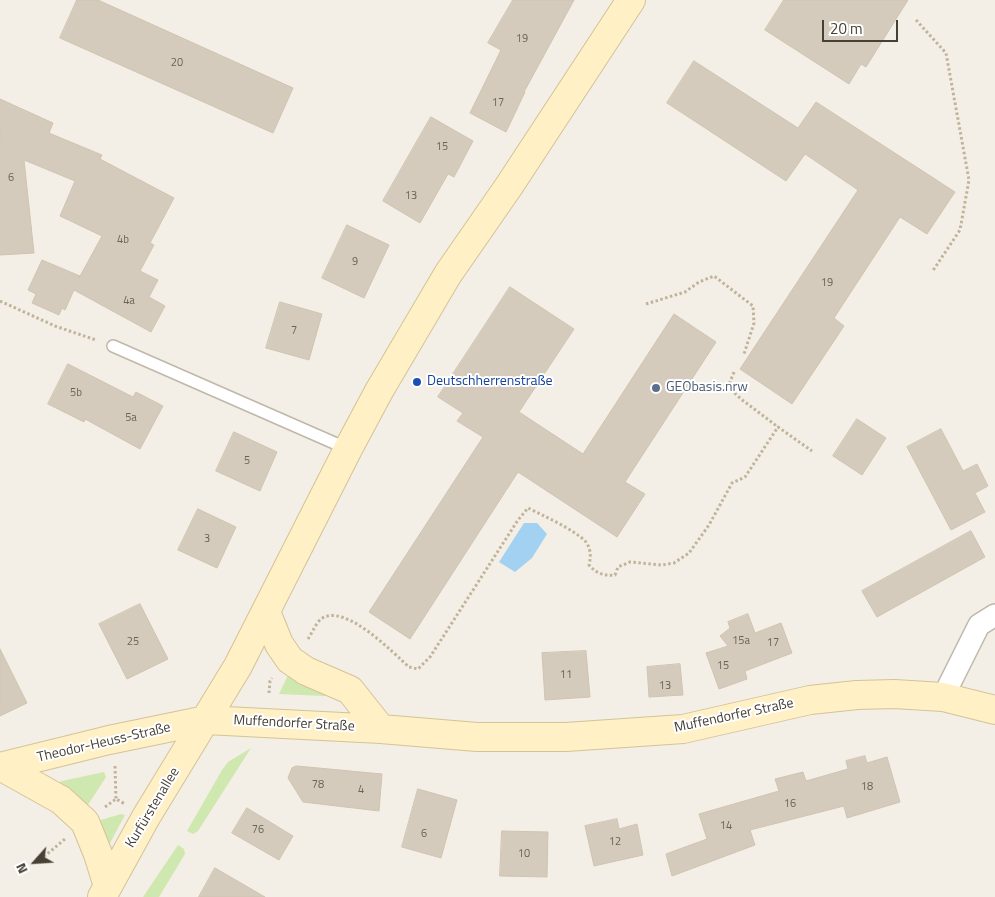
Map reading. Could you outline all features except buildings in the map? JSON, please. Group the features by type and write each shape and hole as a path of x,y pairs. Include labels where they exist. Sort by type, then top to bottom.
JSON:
{"street":[{"path":"206,720 238,666 379,390 448,274 509,186 631,0"},
{"name":"Muffendorfer Straße","path":"266,612 279,644 290,660 306,671 350,690 382,729"},
{"path":"943,697 979,625 995,615"},
{"name":"Muffendorfer Straße","path":"206,720 382,729 477,737 566,737 682,729 819,698 865,694 943,697 995,710"},
{"name":"Theodor-Heuss-Straße","path":"1,767 109,740 206,720"},
{"name":"Kurfürstenallee","path":"105,892 146,817 206,720"},
{"name":"Theodor-Heuss-Straße","path":"1,767 60,800 85,822 98,854 105,892"}],"lane":[{"path":"113,346 348,449"}],"path":[{"path":"916,20 946,52 969,180 960,230 932,272"},
{"path":"646,304 685,292 699,282 714,276 753,306 754,323 744,354"},
{"path":"0,301 55,326 113,346"},
{"path":"734,372 728,387 741,400 812,451"},
{"path":"306,641 321,619 336,614 357,623 409,667 418,669 430,657 518,520 528,508 550,519 586,543 591,556 589,565 599,574 614,575 618,567 630,562 662,566 674,563 689,553 709,525 732,483 744,476 778,426"},
{"path":"116,769 116,799"},
{"path":"116,799 129,807"},
{"path":"104,808 116,799"},
{"path":"40,860 69,835"}],"green space":[{"path":"289,673 329,694 324,696 279,694"},
{"path":"251,748 198,831 193,834 187,831 228,762"},
{"path":"104,772 106,777 86,808 60,785 62,781"},
{"path":"121,814 125,815 109,845 94,822"},
{"path":"178,845 184,849 185,854 159,897 143,897"}],"water":[{"path":"524,523 537,523 547,534 532,558 515,572 499,562"}],"place":[{"name":"Deutschherrenstraße","path":"417,382"},
{"name":"GEObasis.nrw","path":"656,388"}]}
